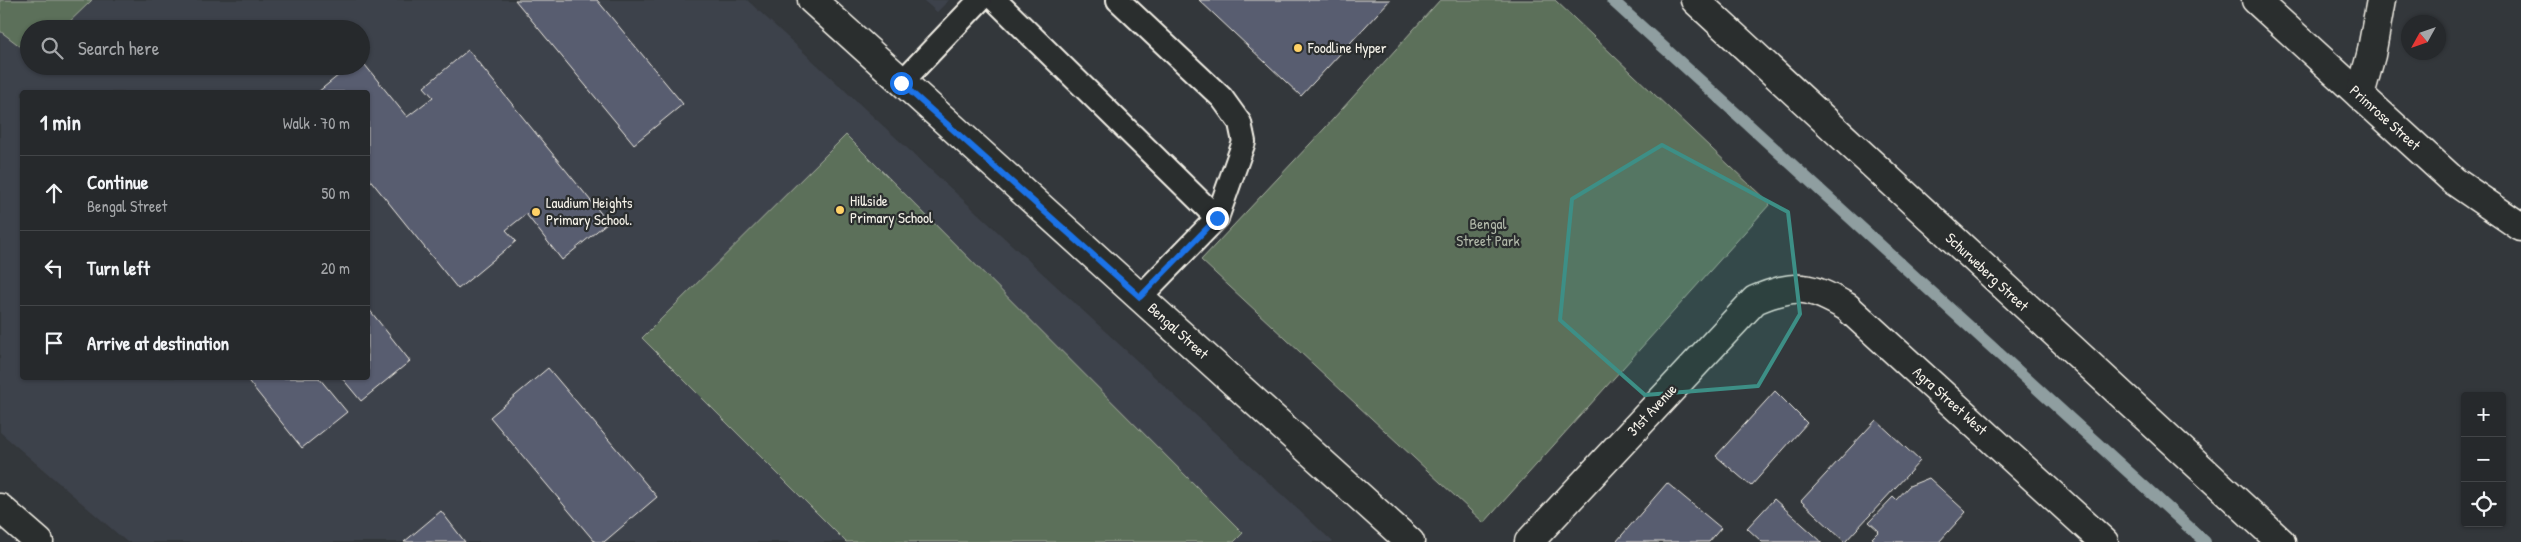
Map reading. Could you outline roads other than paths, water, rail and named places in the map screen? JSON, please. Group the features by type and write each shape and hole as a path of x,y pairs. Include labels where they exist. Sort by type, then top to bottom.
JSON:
{"street":[{"name":"Bengal Street","path":"812,0 901,83 1410,542"},
{"name":"Schurweberg Street","path":"1695,0 2281,542"},
{"name":"Primrose Street","path":"2256,0 2454,181 2521,227"},
{"path":"2360,95 2371,54 2381,0"},
{"name":"31st Avenue","path":"1529,542 1756,300 1783,288"},
{"name":"Agra Street West","path":"1783,288 1819,291 1847,307 2104,542"},
{"path":"0,508 39,542"}],"lane":[{"path":"901,83 980,0"},
{"path":"995,0 1217,218"},
{"path":"1118,0 1222,98 1240,123 1244,142 1217,218 1140,297"}],"waterway":[{"path":"1612,0 2205,542"}],"place":[{"name":"Foodline Hyper","path":"1298,48"},
{"name":"Hillside Primary School","path":"840,210"},
{"name":"Laudium Heights Primary School.","path":"536,212"}],"park label":[{"name":"Bengal Street Park","path":"1488,232"}]}
